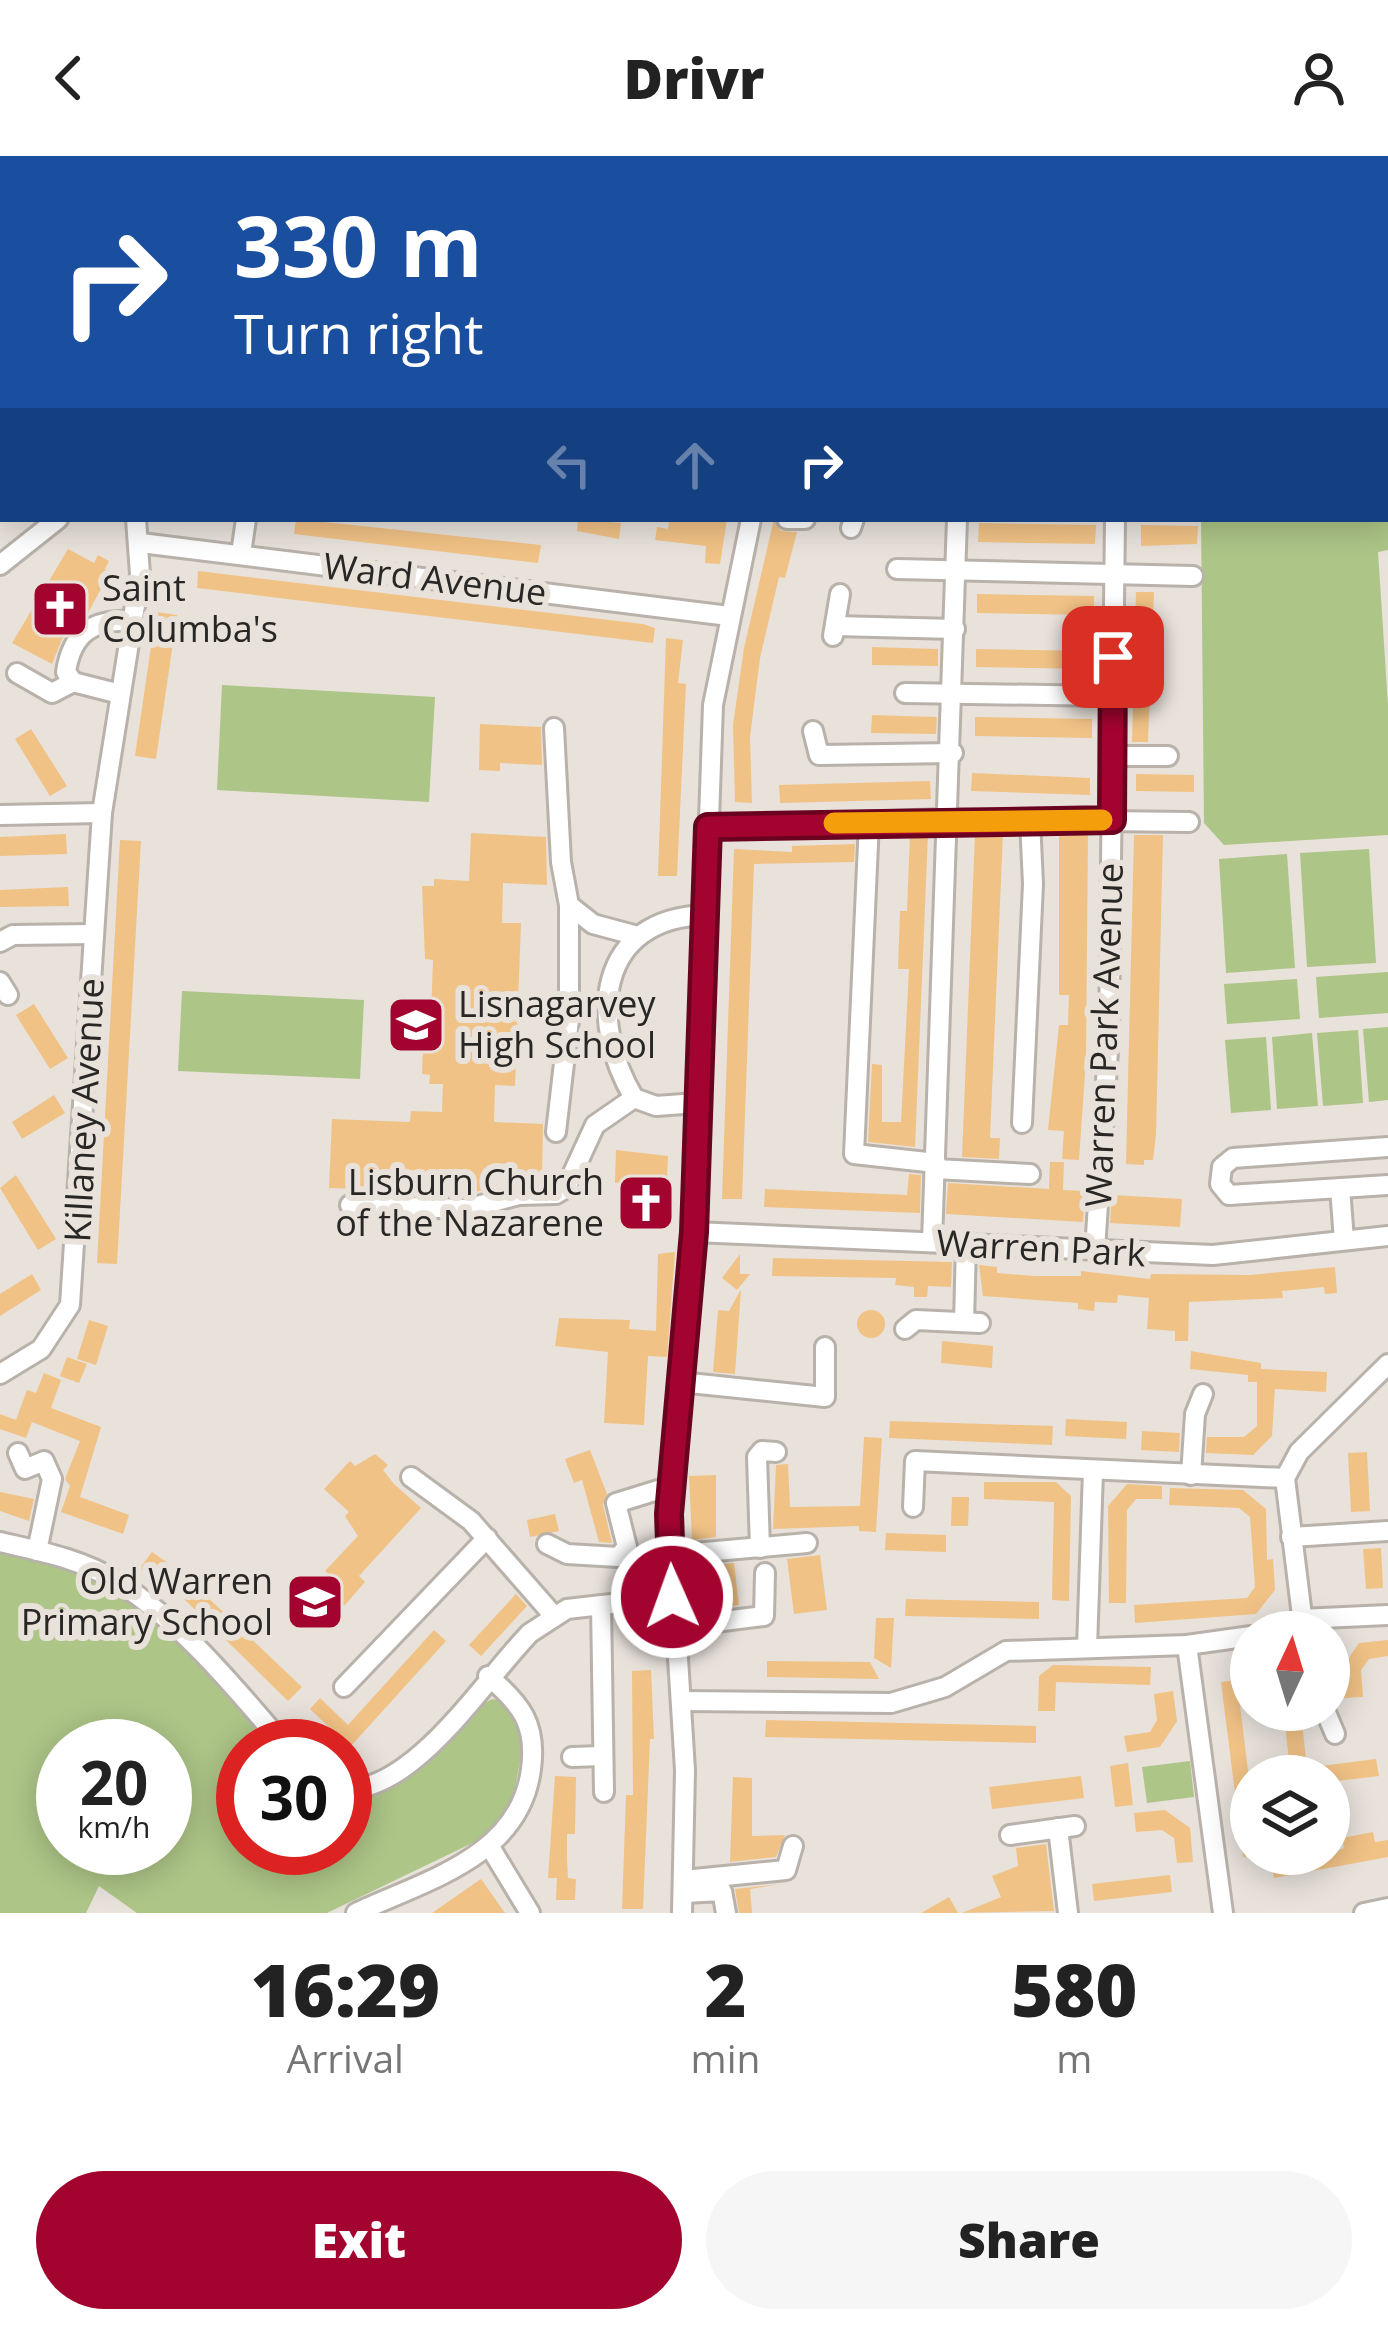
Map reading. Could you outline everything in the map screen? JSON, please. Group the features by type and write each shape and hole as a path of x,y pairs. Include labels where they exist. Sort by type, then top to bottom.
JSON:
{"street":[{"path":"0,565 54,522"},
{"name":"Killaney Avenue","path":"0,1374 41,1349 70,1305 102,813 142,543 137,522"},
{"path":"241,554 246,522"},
{"path":"683,1895 681,1701 670,1555 671,1486 694,1232 712,705 750,522"},
{"path":"932,1242 951,819 957,522"},
{"name":"Warren Park Avenue","path":"1095,1250 1109,1035 1115,522"},
{"name":"Ward Avenue","path":"142,543 729,616"},
{"path":"897,569 1193,576"},
{"path":"839,595 834,631 955,629"},
{"path":"120,694 73,682 66,672 68,658 88,626 108,620 132,621"},
{"path":"17,674 52,693 73,682"},
{"path":"905,693 1112,696"},
{"path":"554,728 569,905 569,1021 556,1132"},
{"path":"813,731 819,755 953,753"},
{"path":"1112,756 1168,756"},
{"path":"0,815 102,813"},
{"path":"708,827 951,819 1189,822"},
{"path":"1022,1123 1034,884 1030,820"},
{"path":"869,822 854,1154 1030,1174"},
{"path":"569,905 593,924 634,935"},
{"path":"698,1103 656,1106 634,1098 610,1044 613,976 634,935 650,924 706,915"},
{"path":"0,942 13,935 94,934"},
{"path":"350,1204 466,1209 519,1195 556,1194 566,1188 595,1125 634,1098"},
{"path":"1388,1147 1232,1158 1222,1167 1220,1184 1229,1195 1388,1185"},
{"path":"1340,1188 1344,1240"},
{"name":"Warren Park","path":"694,1232 1213,1255 1388,1236"},
{"path":"905,1329 916,1320 972,1323 966,1244"},
{"path":"680,1382 825,1396 831,1354"},
{"path":"1300,1611 1285,1478 1299,1452 1381,1386 1388,1364"},
{"path":"1191,1475 1195,1414 1203,1394"},
{"path":"760,1548 757,1457 762,1451 776,1452"},
{"path":"18,1453 25,1469 44,1461 52,1479 38,1551"},
{"path":"913,1507 915,1461 1285,1478"},
{"path":"1087,1648 1094,1471"},
{"path":"410,1477 487,1538 554,1616"},
{"path":"547,1544 567,1555 618,1557 628,1547 616,1503 671,1486"},
{"path":"1291,1537 1388,1531"},
{"path":"344,1687 487,1538"},
{"path":"0,1542 117,1581 215,1667 261,1719"},
{"path":"670,1555 806,1543"},
{"path":"675,1627 764,1616 765,1573"},
{"path":"372,1788 391,1779 488,1676 554,1616 601,1604 672,1597"},
{"path":"601,1604 604,1792"},
{"path":"1350,1619 1388,1615"},
{"path":"681,1701 891,1703 946,1688 1006,1651 1187,1645 1230,1639"},
{"path":"1187,1645 1223,1913"},
{"path":"356,1913 490,1847 518,1816 528,1792 533,1734 514,1698 488,1676"},
{"path":"572,1757 601,1756"},
{"path":"1010,1834 1067,1827 1068,1913"},
{"path":"683,1895 786,1870 793,1846"},
{"path":"490,1847 530,1913"},
{"path":"683,1895 722,1891 726,1913"},
{"path":"1364,1913 1388,1908"}],"green space":[{"path":"1201,522 1388,522 1388,550 1378,552 1388,705 1388,835 1224,845 1204,823"},
{"path":"222,685 435,697 429,802 217,790"},
{"path":"1369,849 1376,963 1307,967 1300,853"},
{"path":"1287,854 1295,968 1226,973 1219,859"},
{"path":"1388,972 1388,1013 1319,1018 1316,977"},
{"path":"1297,979 1300,1019 1227,1024 1224,984"},
{"path":"182,991 364,1000 360,1079 178,1071"},
{"path":"1388,1027 1388,1100 1369,1102 1363,1029"},
{"path":"1358,1030 1363,1103 1323,1106 1317,1033"},
{"path":"1312,1033 1318,1106 1277,1109 1272,1037"},
{"path":"1266,1037 1271,1110 1231,1113 1225,1040"},
{"path":"0,1549 46,1562 123,1598 187,1649 253,1719 216,1719 216,1875 372,1875 372,1792 408,1773 492,1699 508,1702 521,1723 522,1751 512,1804 487,1836 327,1913 137,1913 99,1886 86,1913 0,1913"},
{"path":"1190,1761 1194,1797 1147,1803 1142,1767"}],"building":[{"path":"296,522 324,522 541,545 538,563 294,534"},
{"path":"578,522 621,523 619,539 577,531"},
{"path":"669,522 727,522 720,564 705,563 706,546 655,540 657,527 668,529"},
{"path":"776,522 781,531 797,532 785,578 779,577 760,658 750,737 752,803 735,802 733,725 744,648"},
{"path":"979,523 1096,525 1095,544 978,542"},
{"path":"1141,525 1198,526 1197,544 1141,546"},
{"name":"Saint Columba's","path":"68,549 94,563 98,555 109,561 105,569 110,572 88,613 78,616 62,639 52,664 12,643"},
{"path":"198,571 643,624 655,628 653,643 197,588"},
{"path":"1136,592 1154,592 1148,742 1132,742"},
{"path":"977,594 1094,596 1094,615 977,613"},
{"path":"156,612 177,615 156,759 135,756"},
{"path":"666,638 683,640 678,683 686,684 677,876 658,876"},
{"path":"872,647 938,649 938,666 872,665"},
{"path":"976,649 1093,651 1093,669 976,667"},
{"path":"872,715 937,717 936,734 871,733"},
{"path":"975,717 1092,719 1092,738 975,736"},
{"path":"480,724 541,727 542,765 500,763 500,771 479,770"},
{"path":"31,729 67,786 50,796 15,739"},
{"path":"972,773 1090,778 1090,795 971,791"},
{"path":"1136,774 1194,775 1194,792 1136,791"},
{"path":"930,781 931,799 780,803 779,785"},
{"path":"471,833 546,837 547,885 503,883 502,923 521,923 515,1086 495,1085 494,1122 543,1124 542,1176 494,1174 493,1188 470,1193 471,1173 384,1169 383,1190 329,1188 332,1119 410,1122 411,1111 442,1112 443,1084 429,1084 430,1075 422,1074 423,1044 430,1044 433,960 425,959 422,886 434,886 434,879 469,881"},
{"path":"975,833 1003,833 990,1138 1000,1138 999,1159 962,1157"},
{"path":"66,834 67,854 0,856 0,837"},
{"path":"910,834 928,834 915,1147 868,1142 872,1064 882,1065 882,1122 901,1122 909,969 898,969 900,911 907,911"},
{"path":"1059,834 1088,834 1086,1059 1079,1160 1062,1159 1064,1131 1048,1130 1059,1025 1068,1025 1069,995 1059,995"},
{"path":"1134,835 1163,835 1156,1134 1153,1160 1144,1160 1144,1165 1126,1164"},
{"path":"120,840 141,841 117,1264 97,1263"},
{"path":"855,844 854,862 754,864 742,1199 722,1199 734,849 792,852 792,846"},
{"path":"68,887 69,906 0,907 0,890"},
{"path":"34,1004 68,1058 50,1069 16,1015"},
{"path":"54,1095 65,1113 22,1139 12,1122"},
{"name":"Lisburn Church of the Nazarene","path":"616,1150 668,1156 667,1180 660,1180 658,1222 651,1227 632,1223 633,1183 615,1183"},
{"path":"1050,1162 1064,1162 1063,1190 1085,1191 1083,1222 946,1214 948,1183 1049,1189"},
{"path":"909,1174 921,1175 920,1213 764,1207 765,1189 907,1195"},
{"path":"16,1175 56,1239 38,1250 0,1188"},
{"path":"1112,1195 1182,1199 1180,1227 1110,1223"},
{"path":"675,1252 667,1357 648,1356 644,1425 604,1423 608,1352 555,1346 559,1318 630,1320 629,1329 656,1331 658,1254"},
{"path":"740,1254 740,1274 750,1274 737,1290 722,1278"},
{"path":"773,1258 952,1262 951,1287 928,1286 927,1297 914,1297 914,1287 895,1285 896,1278 772,1276"},
{"path":"979,1265 997,1267 997,1273 1081,1276 1081,1271 1150,1279 1151,1274 1250,1275 1335,1267 1337,1293 1325,1294 1324,1287 1282,1291 1283,1298 1189,1302 1188,1341 1175,1341 1175,1331 1147,1329 1149,1298 1118,1295 1117,1303 1095,1302 1094,1311 1078,1309 1078,1303 983,1296"},
{"path":"32,1274 41,1290 0,1316 0,1294"},
{"path":"741,1289 735,1374 713,1372 718,1310 729,1311"},
{"path":"871,1310 881,1314 885,1324 881,1334 871,1338 861,1334 857,1324 861,1314"},
{"path":"89,1320 108,1326 96,1365 77,1359"},
{"path":"942,1341 993,1346 992,1368 941,1363"},
{"path":"1191,1351 1261,1363 1261,1369 1327,1372 1326,1392 1275,1389 1272,1436 1253,1455 1206,1453 1207,1437 1244,1437 1257,1426 1257,1382 1248,1382 1248,1375 1190,1369"},
{"path":"67,1357 87,1364 79,1383 60,1376"},
{"path":"44,1373 61,1380 51,1408 101,1427 80,1497 129,1515 123,1534 61,1512 70,1486 65,1479 80,1441 32,1422 26,1438 0,1429 0,1414 16,1420 27,1390 36,1393"},
{"path":"1066,1419 1127,1422 1126,1439 1065,1436"},
{"path":"890,1421 1053,1426 1052,1445 889,1438"},
{"path":"1142,1431 1180,1433 1179,1452 1141,1450"},
{"path":"864,1437 882,1438 876,1532 859,1531 859,1526 773,1529 776,1465 788,1464 790,1507 860,1506"},
{"path":"590,1450 607,1494 603,1505 612,1543 599,1542 582,1480 574,1483 565,1459"},
{"path":"1367,1452 1370,1511 1351,1512 1348,1453"},
{"path":"375,1454 388,1465 383,1470 394,1484 421,1508 359,1576 365,1582 344,1606 322,1586 331,1576 325,1571 358,1536 345,1516 349,1512 324,1489 350,1461 355,1466"},
{"path":"716,1475 716,1537 692,1540 689,1476"},
{"path":"984,1482 1056,1482 1071,1496 1069,1601 1052,1600 1054,1502 984,1499"},
{"path":"1127,1484 1162,1486 1162,1499 1136,1499 1127,1510 1126,1603 1109,1603 1108,1506"},
{"path":"1170,1488 1243,1490 1266,1509 1267,1560 1273,1559 1275,1590 1258,1611 1135,1623 1134,1605 1247,1598 1255,1587 1250,1517 1239,1508 1169,1505"},
{"path":"0,1492 34,1499 29,1521 0,1511"},
{"path":"952,1497 969,1497 968,1526 951,1526"},
{"path":"555,1514 559,1531 530,1537 527,1520"},
{"path":"886,1533 946,1535 946,1552 885,1550"},
{"path":"1381,1548 1383,1588 1366,1589 1363,1549"},
{"path":"152,1552 181,1572 302,1687 288,1701 184,1599 140,1568"},
{"path":"820,1555 827,1610 794,1614 787,1559"},
{"path":"734,1563 739,1605 694,1611 688,1567"},
{"path":"516,1594 527,1606 481,1656 469,1645"},
{"path":"906,1599 1039,1602 1039,1619 905,1616"},
{"path":"876,1618 894,1618 891,1668 874,1658"},
{"path":"434,1630 446,1641 372,1723 372,1719 353,1719"},
{"path":"1388,1640 1388,1656 1369,1659 1361,1670 1363,1697 1350,1698 1350,1656 1359,1643"},
{"path":"767,1661 870,1662 879,1679 767,1677"},
{"path":"1053,1665 1151,1667 1150,1685 1056,1682 1055,1711 1038,1711 1039,1676"},
{"path":"651,1670 654,1739 650,1739 643,1909 622,1909 626,1795 633,1795 632,1671"},
{"path":"1230,1681 1230,1731 1243,1731 1246,1755 1230,1755 1221,1682"},
{"path":"1173,1691 1177,1721 1160,1747 1127,1752 1124,1736 1150,1732 1157,1720 1154,1694"},
{"path":"320,1698 342,1719 321,1719 310,1709"},
{"path":"766,1720 1036,1726 1036,1743 765,1737"},
{"path":"1286,1731 1303,1731 1306,1755 1288,1755"},
{"path":"1376,1759 1379,1776 1350,1779 1350,1762"},
{"path":"1128,1763 1133,1805 1115,1807 1110,1766"},
{"path":"555,1776 576,1777 575,1834 567,1834 568,1878 576,1879 575,1900 556,1900 557,1878 548,1878"},
{"path":"1081,1776 1084,1798 992,1809 989,1787"},
{"path":"733,1777 752,1778 752,1836 785,1835 776,1857 730,1862"},
{"path":"1165,1810 1190,1828 1193,1862 1177,1863 1174,1838 1162,1830 1136,1832 1134,1813"},
{"path":"1373,1832 1375,1842 1388,1840 1388,1857 1350,1864 1350,1836"},
{"path":"1046,1844 1054,1911 962,1913 1001,1897 992,1876 1018,1866 1016,1848"},
{"path":"1170,1875 1172,1892 1094,1901 1092,1884"},
{"path":"481,1879 505,1913 432,1913 452,1899"},
{"path":"780,1884 750,1889 752,1913 739,1913 735,1889"},
{"path":"949,1897 958,1913 921,1913"}],"slow traffic":[{"path":"834,823 1102,820"}],"place":[{"name":"Saint Columba's","path":"60,609"},
{"name":"Lisnagarvey High School","path":"416,1025"},
{"name":"Lisburn Church of the Nazarene","path":"646,1203"},
{"name":"Old Warren Primary School","path":"315,1602"}],"route":[{"path":"672,1597 669,1514 694,1232 708,827 960,819 1112,820 1113,657"}]}
